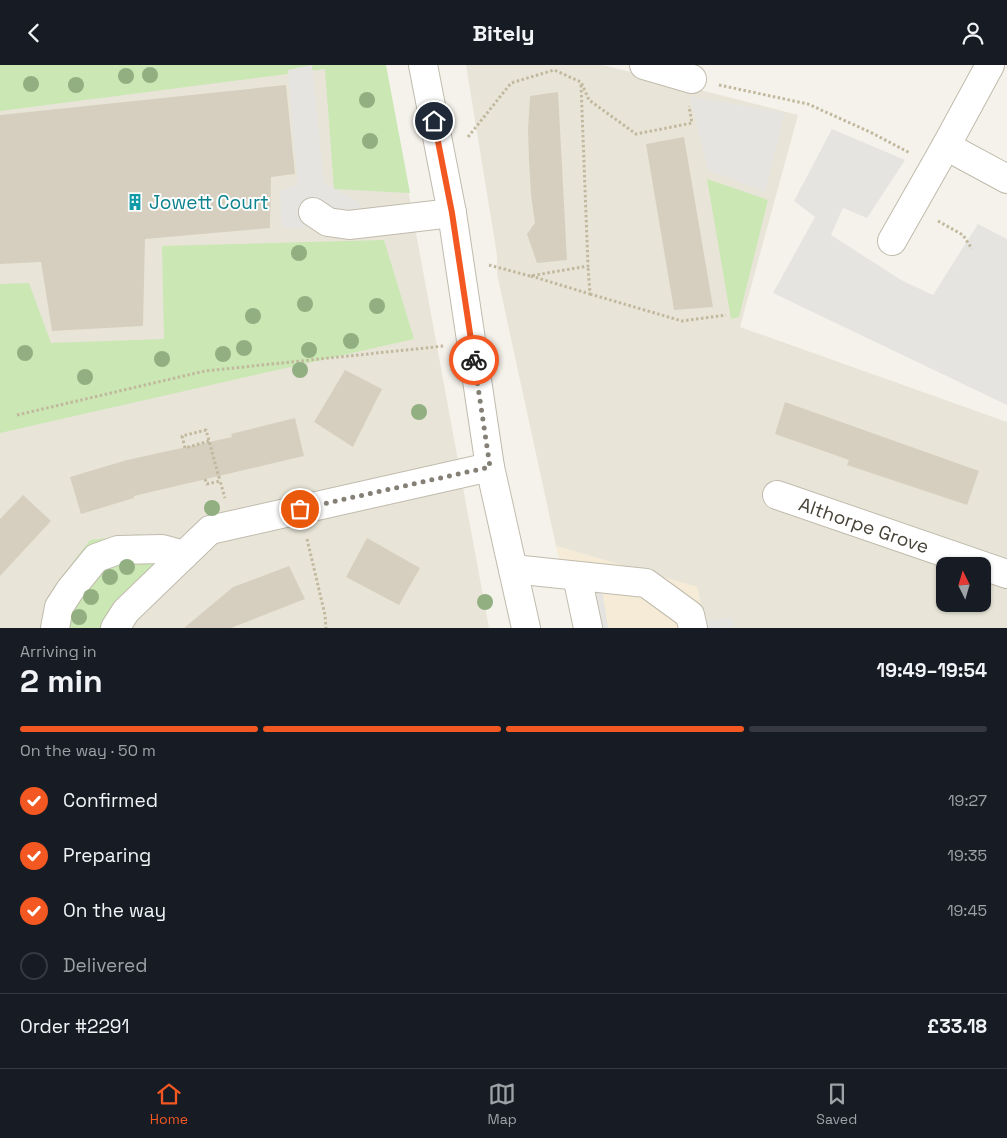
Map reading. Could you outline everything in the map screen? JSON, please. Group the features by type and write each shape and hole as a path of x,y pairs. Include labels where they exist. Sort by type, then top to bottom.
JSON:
{"street":[{"path":"423,65 452,213 490,467 526,628"},
{"path":"644,65 692,79"},
{"path":"892,241 990,65"},
{"path":"940,157 1007,179"},
{"path":"313,212 328,222 349,225 452,213"},
{"path":"115,628 126,611 210,530 490,467"},
{"name":"Althorpe Grove","path":"777,495 1007,573"},
{"path":"55,628 59,607 96,558 118,550 162,549 184,555"},
{"path":"513,569 646,583 690,615 693,628"},
{"path":"577,575 588,628"}],"path":[{"path":"467,138 511,83 554,69 581,82 589,100 636,134 692,123 687,94 692,79 808,104 870,132 940,157"},
{"path":"581,82 590,294"},
{"path":"937,220 963,235 972,249"},
{"path":"486,265 530,276 682,321 726,315"},
{"path":"530,276 588,266"},
{"path":"17,415 205,371 472,343"},
{"path":"209,441 184,448 182,436 206,430 228,507"},
{"path":"205,479 207,485 220,481"},
{"path":"300,509 325,615 326,628"}],"shaded area":[{"path":"0,65 385,65 489,628 0,628"},
{"path":"312,65 324,183 360,203 364,226 282,228 280,191 298,185 288,70"},
{"path":"466,65 603,65 798,115 740,327 1007,422 1007,628 706,628 697,587 556,546 497,274 497,255"},
{"path":"690,96 785,113 765,192 708,170"},
{"path":"832,129 905,160 867,218 843,208 831,235 901,280 933,295 978,224 1007,239 1007,405 773,293 815,217 794,201"},
{"path":"556,546 697,587 706,628 575,628"},
{"path":"565,584 602,589 608,628 573,628"},
{"path":"732,618 735,628 702,628 700,621"}],"green space":[{"path":"0,65 386,65 410,193 334,189 325,69 0,111"},
{"path":"707,179 768,200 739,317 731,319"},
{"path":"384,240 414,339 0,433 0,284 29,283 51,343 164,339 162,246"},
{"path":"140,534 185,560 128,628 52,628 53,588 90,540"}],"building":[{"name":"Jowett Court","path":"286,85 295,174 271,177 270,228 145,239 143,326 52,331 41,262 0,264 0,115"},
{"path":"558,92 567,260 537,263 527,234 535,223 529,160 530,96"},
{"path":"684,137 713,307 674,310 646,144"},
{"path":"345,370 382,389 353,447 314,422"},
{"path":"785,402 979,471 967,505 847,465 849,460 775,434"},
{"path":"295,418 304,456 134,496 134,498 81,514 70,477 127,460 232,437 231,434"},
{"path":"23,495 51,521 0,576 0,519"},
{"path":"367,538 420,568 399,605 346,577"},
{"path":"289,566 305,599 231,628 184,628 233,587"}],"way so far":[{"path":"300,509 490,467 474,360"}],"place":[{"name":"Jowett Court","path":"135,202"}],"route":[{"path":"434,121 452,213 474,360"}]}
